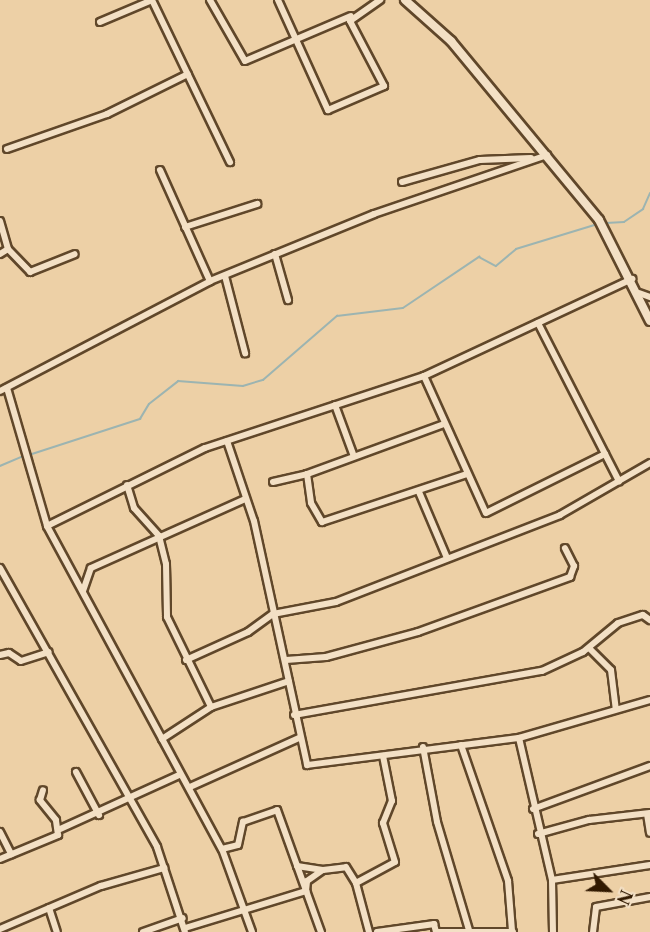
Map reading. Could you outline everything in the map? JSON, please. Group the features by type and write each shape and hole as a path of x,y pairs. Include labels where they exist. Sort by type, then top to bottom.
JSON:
{"main road":[{"path":"405,0 447,36 542,157 605,229 639,293 648,301 650,321"}],"street":[{"path":"100,22 152,0 230,162"},
{"path":"210,0 245,61 351,16 380,0"},
{"path":"278,0 297,37 328,110 343,107 384,86 351,16"},
{"path":"7,149 107,114 188,74"},
{"path":"402,182 480,160 542,157"},
{"path":"0,391 210,281 274,254 542,157"},
{"path":"159,170 210,281"},
{"path":"185,226 257,204"},
{"path":"0,221 8,249 30,272 75,254"},
{"path":"0,254 8,249"},
{"path":"274,254 288,300"},
{"path":"225,276 245,353"},
{"path":"47,526 127,485 227,441 424,376 633,279"},
{"path":"538,323 619,481"},
{"path":"424,376 467,474 491,514 605,454"},
{"path":"8,388 47,526 162,738 179,775 190,787 222,849 245,907 252,932"},
{"path":"335,405 353,454"},
{"path":"273,482 307,474 353,454 403,442 444,424"},
{"path":"227,441 245,499 286,660 299,738 310,766 383,756 423,747 519,738 650,700"},
{"path":"186,660 248,632 273,614 336,602 560,515 650,463"},
{"path":"307,474 305,485 322,522 419,492 467,474"},
{"path":"127,485 134,508 159,536 166,564 166,618 212,707"},
{"path":"419,492 447,558"},
{"path":"83,591 91,568 245,499"},
{"path":"286,660 326,657 418,632 570,577 574,566 565,548"},
{"path":"0,568 82,704 126,798 164,868 183,918 185,930 245,907 306,891"},
{"path":"294,715 542,670 589,648 618,623 643,615 650,620"},
{"path":"589,648 610,670 616,709"},
{"path":"0,655 9,653 21,661 49,652"},
{"path":"162,738 212,707 289,681"},
{"path":"190,787 299,738"},
{"path":"519,738 537,834 552,879 553,932"},
{"path":"377,932 434,924 436,932 513,931 508,881 461,745"},
{"path":"423,747 437,822 469,930"},
{"path":"356,883 395,862 383,823 392,801 383,756"},
{"path":"533,809 650,766"},
{"path":"76,772 99,815"},
{"path":"58,830 99,815 126,798 179,775"},
{"path":"0,859 58,835 58,830 40,800 43,790"},
{"path":"222,849 238,845 243,822 273,807 321,932"},
{"path":"537,834 590,820 648,813 650,833"},
{"path":"0,832 10,854"},
{"path":"552,879 650,865"},
{"path":"297,866 323,870 346,867 356,883 369,932"},
{"path":"0,929 49,908 164,868"},
{"path":"306,891 307,881 323,870"},
{"path":"593,932 596,907 650,897"},
{"path":"49,908 57,932"},
{"path":"143,932 183,918"}],"waterway":[{"path":"606,223 624,222 643,209 650,193"},
{"path":"29,455 140,419 149,404 178,381 243,386 263,380 337,316 403,308 479,257 496,266 516,249 598,224"},
{"path":"0,466 24,456"}]}
